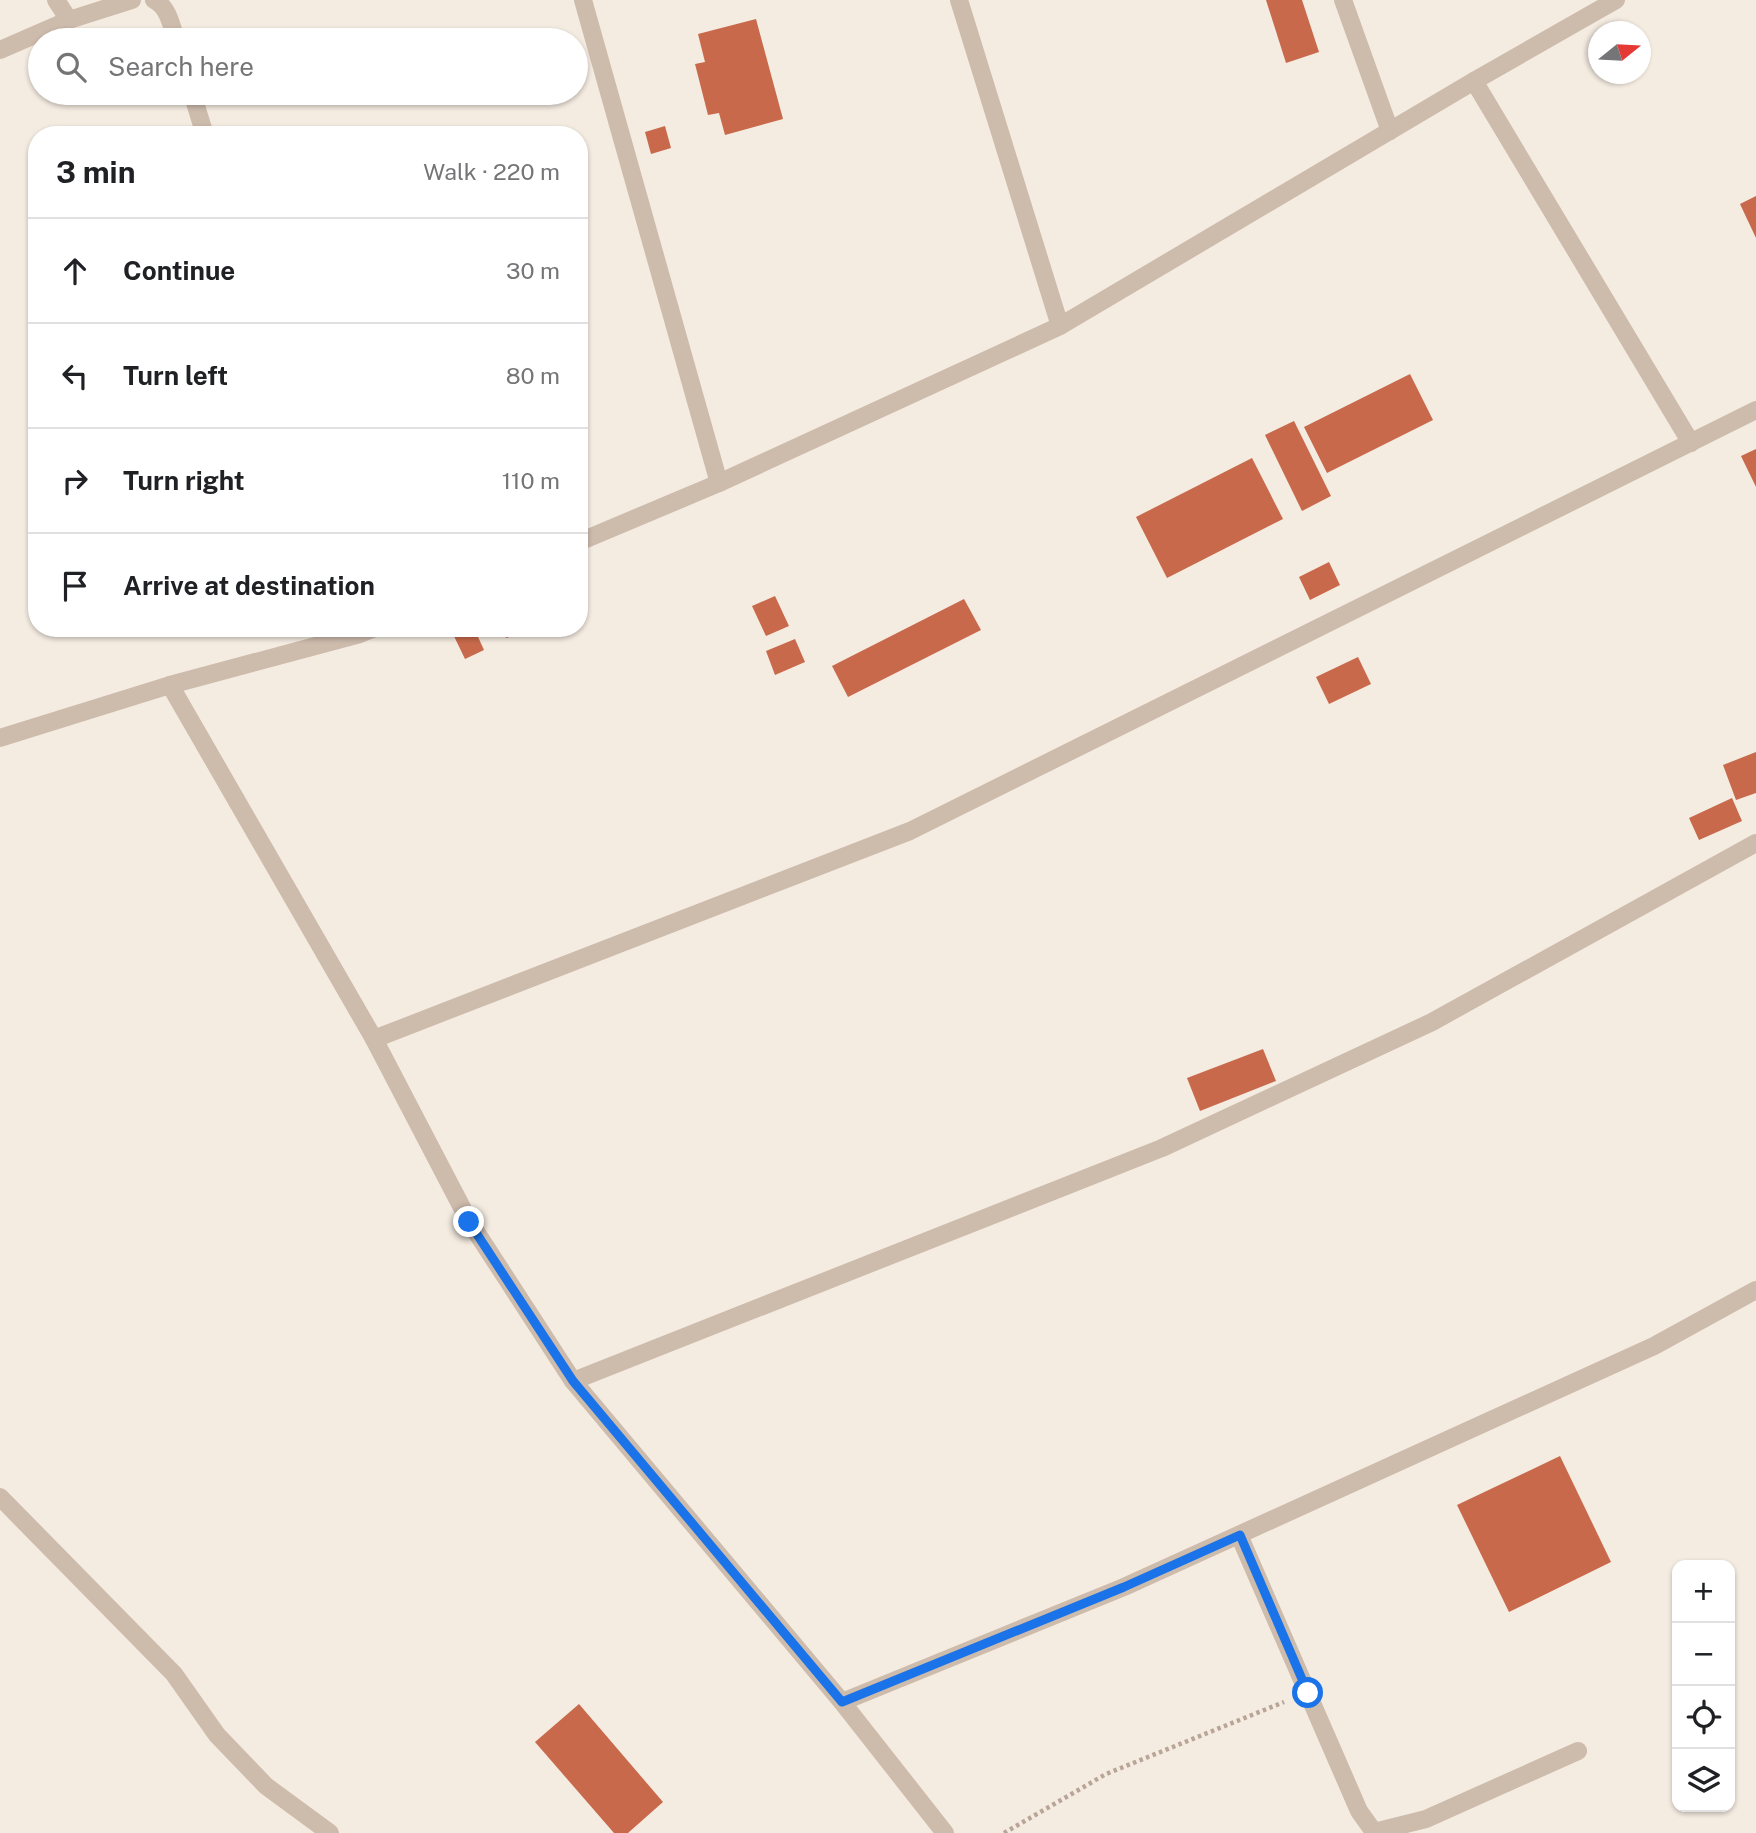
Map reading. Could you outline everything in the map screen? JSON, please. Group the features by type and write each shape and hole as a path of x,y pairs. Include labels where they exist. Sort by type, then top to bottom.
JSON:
{"street":[{"path":"56,0 69,20"},
{"path":"51,28 132,0"},
{"path":"154,0 159,2 169,17 172,28"},
{"path":"583,0 719,483"},
{"path":"958,0 1060,326"},
{"path":"1343,0 1390,131"},
{"path":"588,538 719,483 1060,326 1616,0"},
{"path":"0,50 28,38"},
{"path":"1474,81 1691,443"},
{"path":"196,105 202,126"},
{"path":"374,1040 910,831 1756,410"},
{"path":"0,738 170,685 339,637"},
{"path":"170,685 374,1040 469,1222 573,1381 842,1702 945,1833"},
{"path":"573,1381 1162,1148 1432,1022 1756,843"},
{"path":"842,1702 1124,1587 1240,1535 1654,1346 1756,1290"},
{"path":"0,1497 174,1674 217,1735 266,1786 330,1833"},
{"path":"1240,1535 1359,1811 1374,1832 1426,1819 1578,1751"}],"path":[{"path":"1004,1833 1105,1774 1308,1693"}],"building":[{"path":"1266,0 1302,0 1319,52 1286,63"},
{"path":"756,19 783,119 725,135 719,113 708,115 695,64 705,62 698,34"},
{"path":"665,126 671,148 651,154 645,132"},
{"path":"1756,196 1756,238 1740,204"},
{"path":"1410,374 1433,420 1327,473 1304,427"},
{"path":"1294,421 1331,496 1302,511 1265,435"},
{"path":"1756,449 1756,487 1741,456"},
{"path":"1252,458 1283,519 1167,578 1136,517"},
{"path":"1329,562 1340,585 1310,600 1299,577"},
{"path":"775,596 789,626 766,636 752,606"},
{"path":"964,599 981,630 848,697 832,666"},
{"path":"454,637 478,637 484,650 465,659"},
{"path":"795,639 805,662 775,675 766,651"},
{"path":"1358,657 1371,684 1329,704 1316,677"},
{"path":"1756,752 1756,793 1736,800 1723,765"},
{"path":"1732,798 1742,821 1699,840 1689,818"},
{"path":"1263,1049 1276,1081 1200,1111 1187,1078"},
{"path":"1560,1456 1611,1562 1509,1612 1457,1505"},
{"path":"579,1704 663,1802 628,1833 614,1833 535,1742"}],"route":[{"path":"469,1222 573,1381 842,1702 1124,1587 1240,1535 1308,1693"}]}
